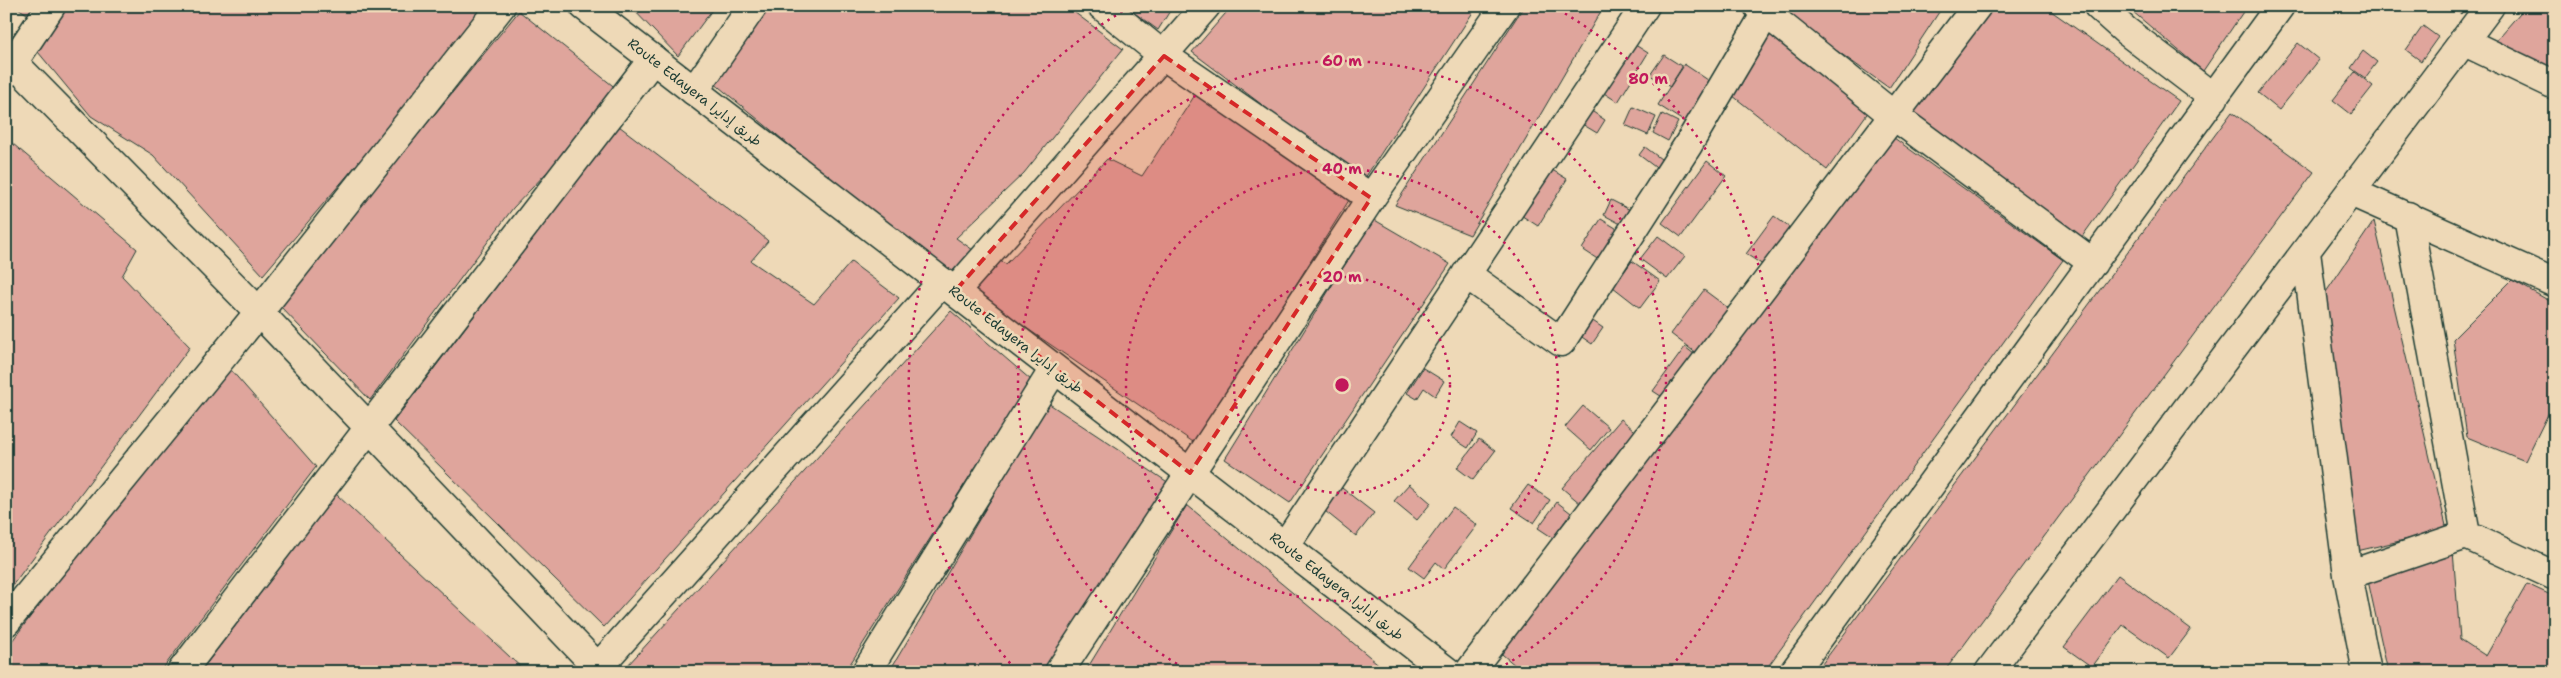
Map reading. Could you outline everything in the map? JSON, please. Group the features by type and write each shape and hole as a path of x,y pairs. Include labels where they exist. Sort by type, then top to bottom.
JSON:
{"street":[{"path":"51,6 9,63 259,312 598,670 949,287 1164,56 1206,6"},
{"path":"6,622 259,312 501,6"},
{"name":"Route Edayera طريق إدايرا","path":"584,6 1448,672"},
{"path":"694,91 753,6"},
{"path":"1102,6 1164,56 1371,198"},
{"path":"1059,672 1371,198 1505,6"},
{"path":"1285,546 1645,6"},
{"path":"1469,672 1976,6"},
{"path":"2098,6 2126,31 2214,98"},
{"path":"1794,672 2280,6"},
{"path":"1989,672 2490,6"},
{"path":"1466,274 1561,342 1688,145 1765,9 1893,115 2093,263"},
{"path":"2463,41 2555,85"},
{"path":"181,672 368,427 653,60"},
{"path":"2351,192 2555,283"},
{"path":"2408,216 2466,535"},
{"path":"2306,252 2348,575 2367,672"},
{"path":"866,672 1054,368"},
{"path":"2348,575 2466,535 2555,576"}],"highlighted area":[{"path":"1164,56 1371,198 1190,473 955,291"}],"building":[{"path":"20,6 40,6 33,18 18,8"},
{"path":"67,6 491,6 263,275 153,155 91,116 38,52"},
{"path":"630,6 715,6 678,56"},
{"path":"763,6 1066,6 1123,49 1024,173 956,238 973,250 948,276 708,78"},
{"path":"1125,6 1173,6 1158,30"},
{"path":"1232,6 1477,6 1363,181 1192,52"},
{"path":"1524,6 1604,6 1470,235 1395,205"},
{"path":"1788,6 1943,6 1889,88 1784,13"},
{"path":"1973,6 2044,6 2179,101 2079,241 1903,113"},
{"path":"2126,6 2247,6 2203,71"},
{"path":"2451,6 2466,6 2461,14"},
{"path":"2526,6 2555,6 2555,80 2488,50"},
{"path":"519,11 622,93 513,208 370,400 279,305"},
{"path":"2423,26 2438,37 2421,61 2406,50"},
{"path":"1769,29 1869,111 1827,170 1728,92"},
{"path":"1629,41 1648,53 1618,102 1599,90"},
{"path":"2298,43 2319,60 2279,110 2258,93"},
{"path":"2363,51 2377,62 2365,78 2351,68"},
{"path":"1664,55 1683,67 1670,87 1650,75"},
{"path":"1684,64 1717,86 1691,126 1658,105"},
{"path":"2355,72 2373,86 2351,114 2333,100"},
{"path":"1195,95 1351,197 1196,444 972,291 993,258 1006,264 1107,159 1142,176"},
{"path":"1633,107 1656,117 1648,135 1625,125"},
{"path":"1590,110 1605,120 1597,133 1582,124"},
{"path":"2232,112 2314,172 1944,672 1816,672"},
{"path":"1662,114 1678,122 1668,141 1653,133"},
{"path":"619,126 768,241 751,261 814,304 851,262 899,298 604,627 394,421"},
{"path":"1883,130 2063,260 1764,672 1523,672 1496,649"},
{"path":"6,138 137,249 122,276 190,347 6,594"},
{"path":"1645,147 1669,165 1663,173 1639,155"},
{"path":"1707,161 1726,176 1681,237 1662,223"},
{"path":"1549,168 1567,179 1538,226 1519,214"},
{"path":"1611,200 1638,214 1630,229 1604,215"},
{"path":"1774,216 1790,228 1763,265 1746,254"},
{"path":"1373,219 1450,264 1290,503 1225,459"},
{"path":"1601,219 1624,233 1605,264 1582,249"},
{"path":"2374,221 2447,530 2357,551 2322,298"},
{"path":"1658,236 1685,256 1667,279 1640,259"},
{"path":"1632,261 1660,281 1640,308 1613,287"},
{"path":"2512,280 2555,304 2555,400 2525,461 2467,437 2453,339"},
{"path":"1704,290 1739,316 1705,360 1671,334"},
{"path":"951,311 1031,380 845,672 633,672 627,666"},
{"path":"1587,317 1603,328 1592,344 1576,333"},
{"path":"1685,347 1699,358 1667,400 1653,391"},
{"path":"223,361 316,467 160,672 6,672 6,649"},
{"path":"1423,368 1444,381 1435,396 1424,388 1417,399 1407,393"},
{"path":"1048,403 1172,485 1042,672 889,672"},
{"path":"1583,406 1609,428 1591,450 1565,427"},
{"path":"1621,419 1640,435 1581,504 1562,488"},
{"path":"1460,422 1477,433 1468,448 1451,437"},
{"path":"1479,439 1495,451 1473,480 1457,468"},
{"path":"1409,484 1431,503 1417,520 1394,501"},
{"path":"1338,485 1374,513 1356,536 1320,507"},
{"path":"1528,485 1550,500 1534,523 1511,508"},
{"path":"336,494 526,672 200,672"},
{"path":"1557,502 1571,513 1553,538 1538,528"},
{"path":"1187,505 1388,672 1085,672"},
{"path":"1453,507 1477,525 1444,569 1436,562 1424,578 1409,567"},
{"path":"2453,551 2460,639 2486,656 2527,584 2555,597 2555,672 2388,672 2367,576"},
{"path":"2118,575 2191,629 2169,658 2123,625 2092,667 2064,647"}]}
